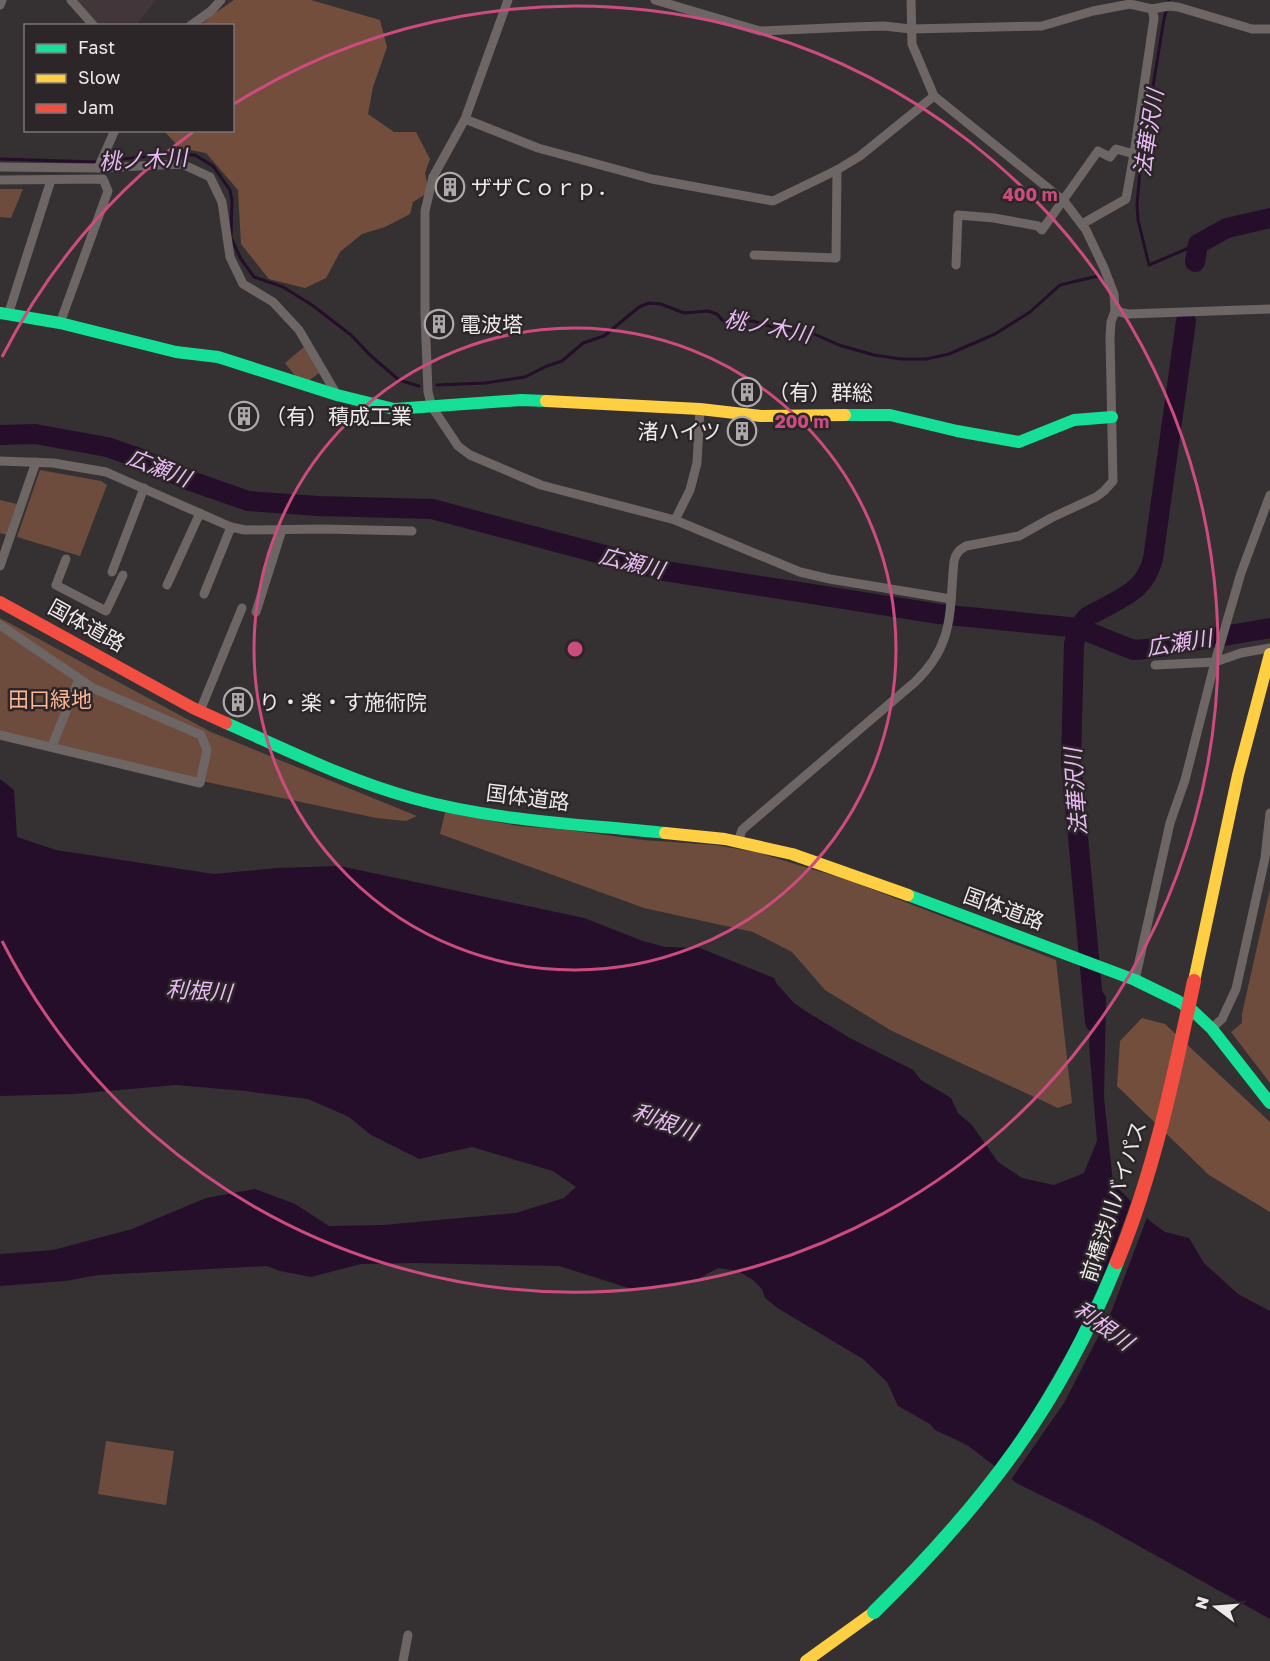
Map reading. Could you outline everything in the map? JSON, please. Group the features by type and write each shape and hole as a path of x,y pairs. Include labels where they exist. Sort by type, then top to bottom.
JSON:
{"main road":[{"path":"4,314 60,323 176,352 218,357 337,395 394,409 521,400 700,409 761,416 890,415 957,431 1019,442 1074,420 1113,417"},
{"name":"国体道路","path":"0,602 200,711 340,774 412,798 483,814 738,842 792,854 1135,980"},
{"name":"前橋渋川バイパス","path":"806,1661 874,1612 951,1533 1005,1466 1053,1396 1084,1340 1116,1267 1141,1195 1176,1066 1238,775 1270,653"},
{"path":"1135,980 1192,1011 1211,1029 1270,1103"},
{"path":"819,1661 842,1643 874,1612"}],"street":[{"path":"0,5 2,0"},
{"path":"71,0 92,24"},
{"path":"193,24 211,11 221,0"},
{"path":"508,0 465,119 433,177 425,211 424,314 428,392 432,407 458,446 470,455 541,485 675,519 800,572 951,601"},
{"path":"655,0 760,31 884,26 911,29 1042,26 1093,11 1130,4 1152,9 1179,4 1252,29 1270,29"},
{"path":"738,842 742,830 928,670 940,651 949,623 954,561 959,550 966,546 1019,536 1050,518 1096,497 1113,481 1110,337 1111,322 1115,311 1114,294 1110,282 1082,224 1064,201 934,96 912,44 911,0"},
{"path":"1082,224 1126,199 1154,18 1152,9"},
{"path":"465,119 538,148 641,176 773,201 837,170 860,156 934,96"},
{"path":"98,168 114,132"},
{"path":"956,265 958,215 994,218 1038,226 1042,230 1098,151 1110,157 1116,149 1134,154"},
{"path":"0,166 98,168 182,164 210,177 222,202 230,256 243,284 273,302 299,330 337,395"},
{"path":"754,255 836,258 837,170"},
{"path":"0,180 104,179 108,191 60,323"},
{"path":"4,314 51,180"},
{"path":"1115,311 1128,314 1270,309"},
{"path":"675,519 690,490 697,463 700,409"},
{"path":"0,461 36,462 106,472 231,527 245,530 412,531"},
{"path":"0,566 36,462"},
{"path":"112,572 144,488"},
{"path":"1135,980 1170,823 1185,780 1215,659 1241,573 1270,495"},
{"path":"167,585 200,513"},
{"path":"204,594 231,527"},
{"path":"256,612 282,530"},
{"path":"66,559 56,585 106,611 123,575"},
{"path":"200,711 242,608"},
{"path":"0,625 93,688 201,735 207,750 200,783 0,735"},
{"path":"1155,665 1215,659 1241,653 1270,653"},
{"path":"52,746 79,679"},
{"path":"1211,1029 1222,1019 1236,989 1265,858 1270,813"},
{"path":"403,1661 408,1635"}],"shaded area":[{"path":"76,0 156,0 137,24 98,24"},
{"path":"234,0 311,0 380,20 387,47 373,87 368,114 394,132 416,132 430,159 425,173 429,192 413,202 410,214 385,227 362,234 340,252 326,278 305,288 269,279 241,244 238,190 206,153 180,148 165,132 234,132 234,24 202,24"},
{"path":"1142,1018 1165,1024 1270,1122 1270,1212 1209,1175 1117,1086 1120,1041"}],"green space":[{"path":"0,189 23,189 11,218 0,217"},
{"path":"304,347 319,373 307,382 297,378 285,363"},
{"path":"40,470 101,481 107,485 80,556 17,537"},
{"path":"0,500 17,504 7,535 0,533"},
{"name":"田口緑地","path":"0,618 211,732 417,816 406,821 376,818 0,738"},
{"path":"445,812 518,826 643,840 715,845 755,852 848,880 1056,960 1072,1103 1058,1108 892,1031 825,990 792,952 753,932 644,908 440,834"},
{"path":"1270,889 1270,1083 1231,1032 1242,1023 1242,1014"},
{"path":"106,1441 174,1451 166,1505 98,1494"}],"water":[{"name":"利根川","path":"0,779 14,790 17,837 56,850 214,874 277,868 340,866 584,918 665,947 700,948 774,978 794,1003 807,1012 850,1038 913,1070 921,1080 951,1098 958,1113 972,1125 998,1162 1022,1178 1054,1185 1084,1173 1097,1141 1089,1044 1092,998 1100,988 1106,997 1104,1097 1113,1183 1150,1221 1165,1232 1189,1238 1204,1263 1238,1294 1270,1311 1270,1619 1094,1521 1018,1484 967,1445 935,1430 930,1424 898,1406 887,1382 863,1359 779,1309 765,1298 762,1289 753,1280 738,1271 718,1268 700,1278 635,1290 559,1266 415,1263 361,1264 311,1277 267,1266 99,1275 65,1281 0,1286 0,1254 53,1250 132,1229 206,1198 255,1189 295,1204 329,1226 383,1225 516,1213 564,1198 576,1187 553,1171 472,1147 419,1159 371,1135 349,1117 308,1099 176,1085 74,1094 0,1096"}],"pier":[{"path":"1132,1199 1148,1215 1112,1310 1064,1403 1010,1481 994,1469 1022,1430 1076,1337 1108,1265"}],"waterway":[{"name":"法華沢川","path":"1169,0 1141,159 1138,220 1149,265 1198,244"},
{"name":"桃ノ木川","path":"104,161 170,154 195,155 213,166 230,190 231,238 241,259 254,277 283,287 312,305 351,335 399,380 419,386"},
{"name":"桃ノ木川","path":"0,159 97,162"},
{"name":"桃ノ木川","path":"1195,262 1198,244 1227,228 1270,218"},
{"name":"桃ノ木川","path":"437,385 485,383 525,377 562,361 583,343 604,336 639,307 649,303 661,304 684,313 708,311 717,314 723,321 753,321 782,330 805,330 839,345 874,355 901,359 926,359 949,354 995,334 1030,312 1060,285 1098,276"},
{"name":"法華沢川","path":"1095,1022 1071,761 1074,644 1086,618 1134,590 1150,569 1186,321"},
{"name":"広瀬川","path":"0,435 35,434 107,447 188,480 248,501 318,506 432,509 665,571 939,614 1079,628 1134,650 1270,628"}],"traffic: fast":[{"path":"0,313 60,323 176,352 218,357 337,395 394,409 521,400 546,401"},
{"path":"845,415 890,415 957,431 1019,442 1074,420 1112,417"},
{"path":"226,723 295,754 388,791 443,806 506,817 665,833"},
{"path":"908,895 1135,980 1178,1001 1192,1010 1212,1029 1270,1103"},
{"path":"874,1612 950,1532 1015,1450 1044,1407 1070,1362 1095,1314 1117,1262"}],"traffic: slow":[{"path":"546,401 700,409 761,416 845,415"},
{"path":"1194,981 1238,775 1270,654"},
{"path":"665,833 725,839 792,854 908,895"},
{"path":"806,1661 874,1612"}],"traffic: jam":[{"path":"0,602 193,708 226,723"},
{"path":"1117,1262 1152,1159 1171,1088 1194,981"}],"place":[{"name":"ザザＣｏｒｐ．","path":"450,187"},
{"name":"電波塔","path":"439,324"},
{"name":"（有）群総","path":"747,392"},
{"name":"（有）積成工業","path":"244,416"},
{"name":"渚ハイツ","path":"742,431"},
{"name":"り・楽・す施術院","path":"238,702"}]}
